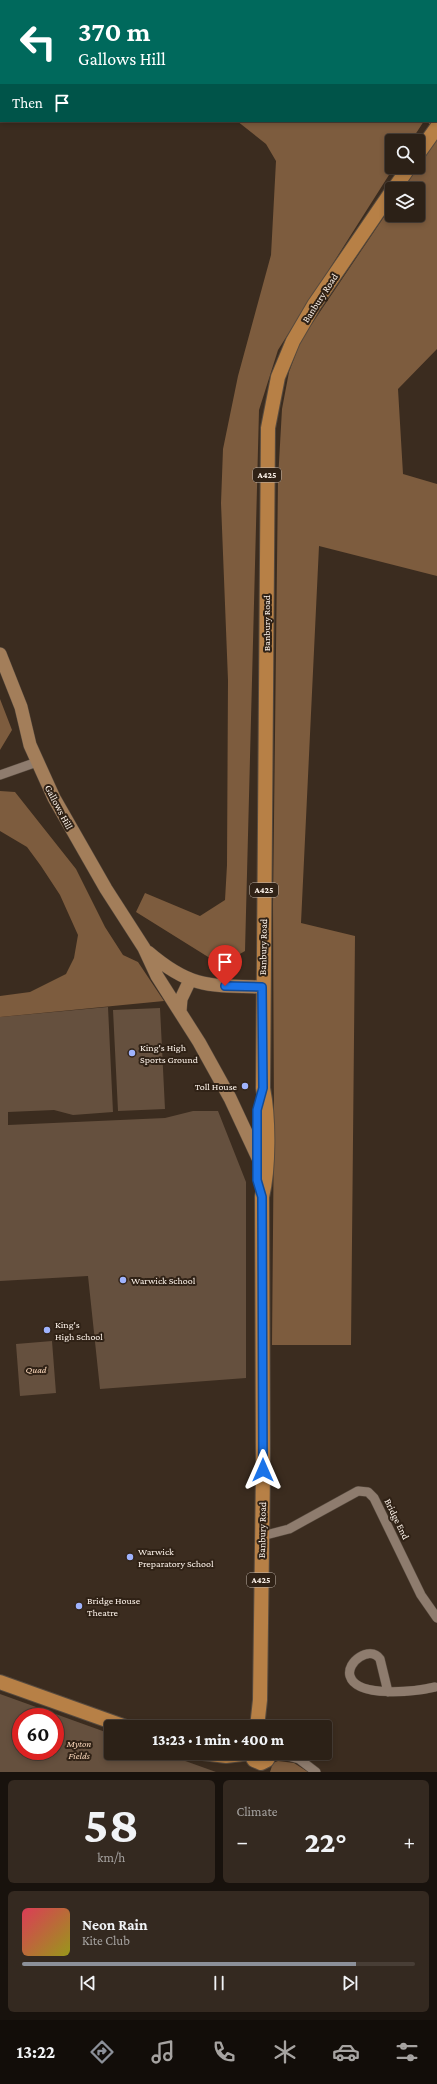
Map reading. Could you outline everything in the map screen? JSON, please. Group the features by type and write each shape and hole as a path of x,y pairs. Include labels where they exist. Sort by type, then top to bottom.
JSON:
{"main road":[{"path":"425,144 437,127"},
{"name":"Banbury Road","path":"259,1720 262,1536 262,1197 266,1177 266,1104 263,1088 262,987 266,460 271,408 278,377 301,327 385,202"},
{"name":"Banbury Road","path":"262,1197 257,1180 257,1110 263,1088"},
{"path":"0,1682 106,1720"},
{"path":"254,1760 264,1763"}],"street":[{"name":"Gallows Hill","path":"0,654 12,672 30,744 60,811 144,948 158,976 199,1042 230,1098 258,1158"},
{"path":"0,775 37,762"},
{"name":"Gallows Hill","path":"144,948 166,966 190,980 210,985 262,987"},
{"path":"180,1011 181,999 190,980"},
{"name":"Bridge End","path":"262,1536 289,1529 358,1491 368,1492 374,1498 384,1516 421,1595 437,1618"},
{"path":"388,1692 380,1659 377,1654 372,1652 365,1654 353,1664 350,1676 355,1683 370,1690 388,1692 406,1692 435,1687"},
{"path":"300,1760 316,1772"}],"green space":[{"path":"108,1007 113,1112 73,1115 54,1110 8,1112 8,1125 165,1118 193,1111 218,1111 246,1182 246,1378 100,1389 88,1276 0,1281 0,1017"},
{"path":"160,1008 165,1109 118,1111 113,1010"},
{"name":"Quad","path":"52,1341 56,1393 20,1396 16,1344"},
{"name":"Myton Fields","path":"0,1694 39,1708 12,1708 12,1760 64,1760 64,1717 104,1731 104,1760 183,1760 216,1772 0,1772"}],"shaded area":[{"path":"238,122 423,122 416,134 385,134 385,174 390,174 278,350 259,410 245,951 221,965 136,912 145,893 200,916 225,900 227,865 228,680 221,503 223,449 238,376 271,255 276,161 266,144"},
{"path":"437,139 437,349 398,389 403,474 437,484 437,576 319,546 301,923 355,936 351,1345 272,1345 274,1119 273,905 278,480 282,409 289,372 301,340 385,215 385,222 425,222 425,182 408,182 413,174 425,174 425,157"},
{"path":"0,699 12,730 0,750"},
{"path":"0,791 15,792 76,869 105,927 123,955 138,962 164,1001 0,1017 0,996 30,992 66,974 74,958 78,935 60,895 27,847 0,831"},
{"path":"278,1761 294,1763 308,1772 270,1772 273,1763"}],"place":[{"name":"King's High Sports Ground","path":"132,1053"},
{"name":"Toll House","path":"245,1086"},
{"name":"Warwick School","path":"123,1280"},
{"name":"King's High School","path":"47,1330"},
{"name":"Warwick Preparatory School","path":"130,1557"},
{"name":"Bridge House Theatre","path":"79,1606"}],"route":[{"path":"225,986 262,987 263,1088 257,1110 257,1180 258,1188 262,1197 263,1470"}]}
